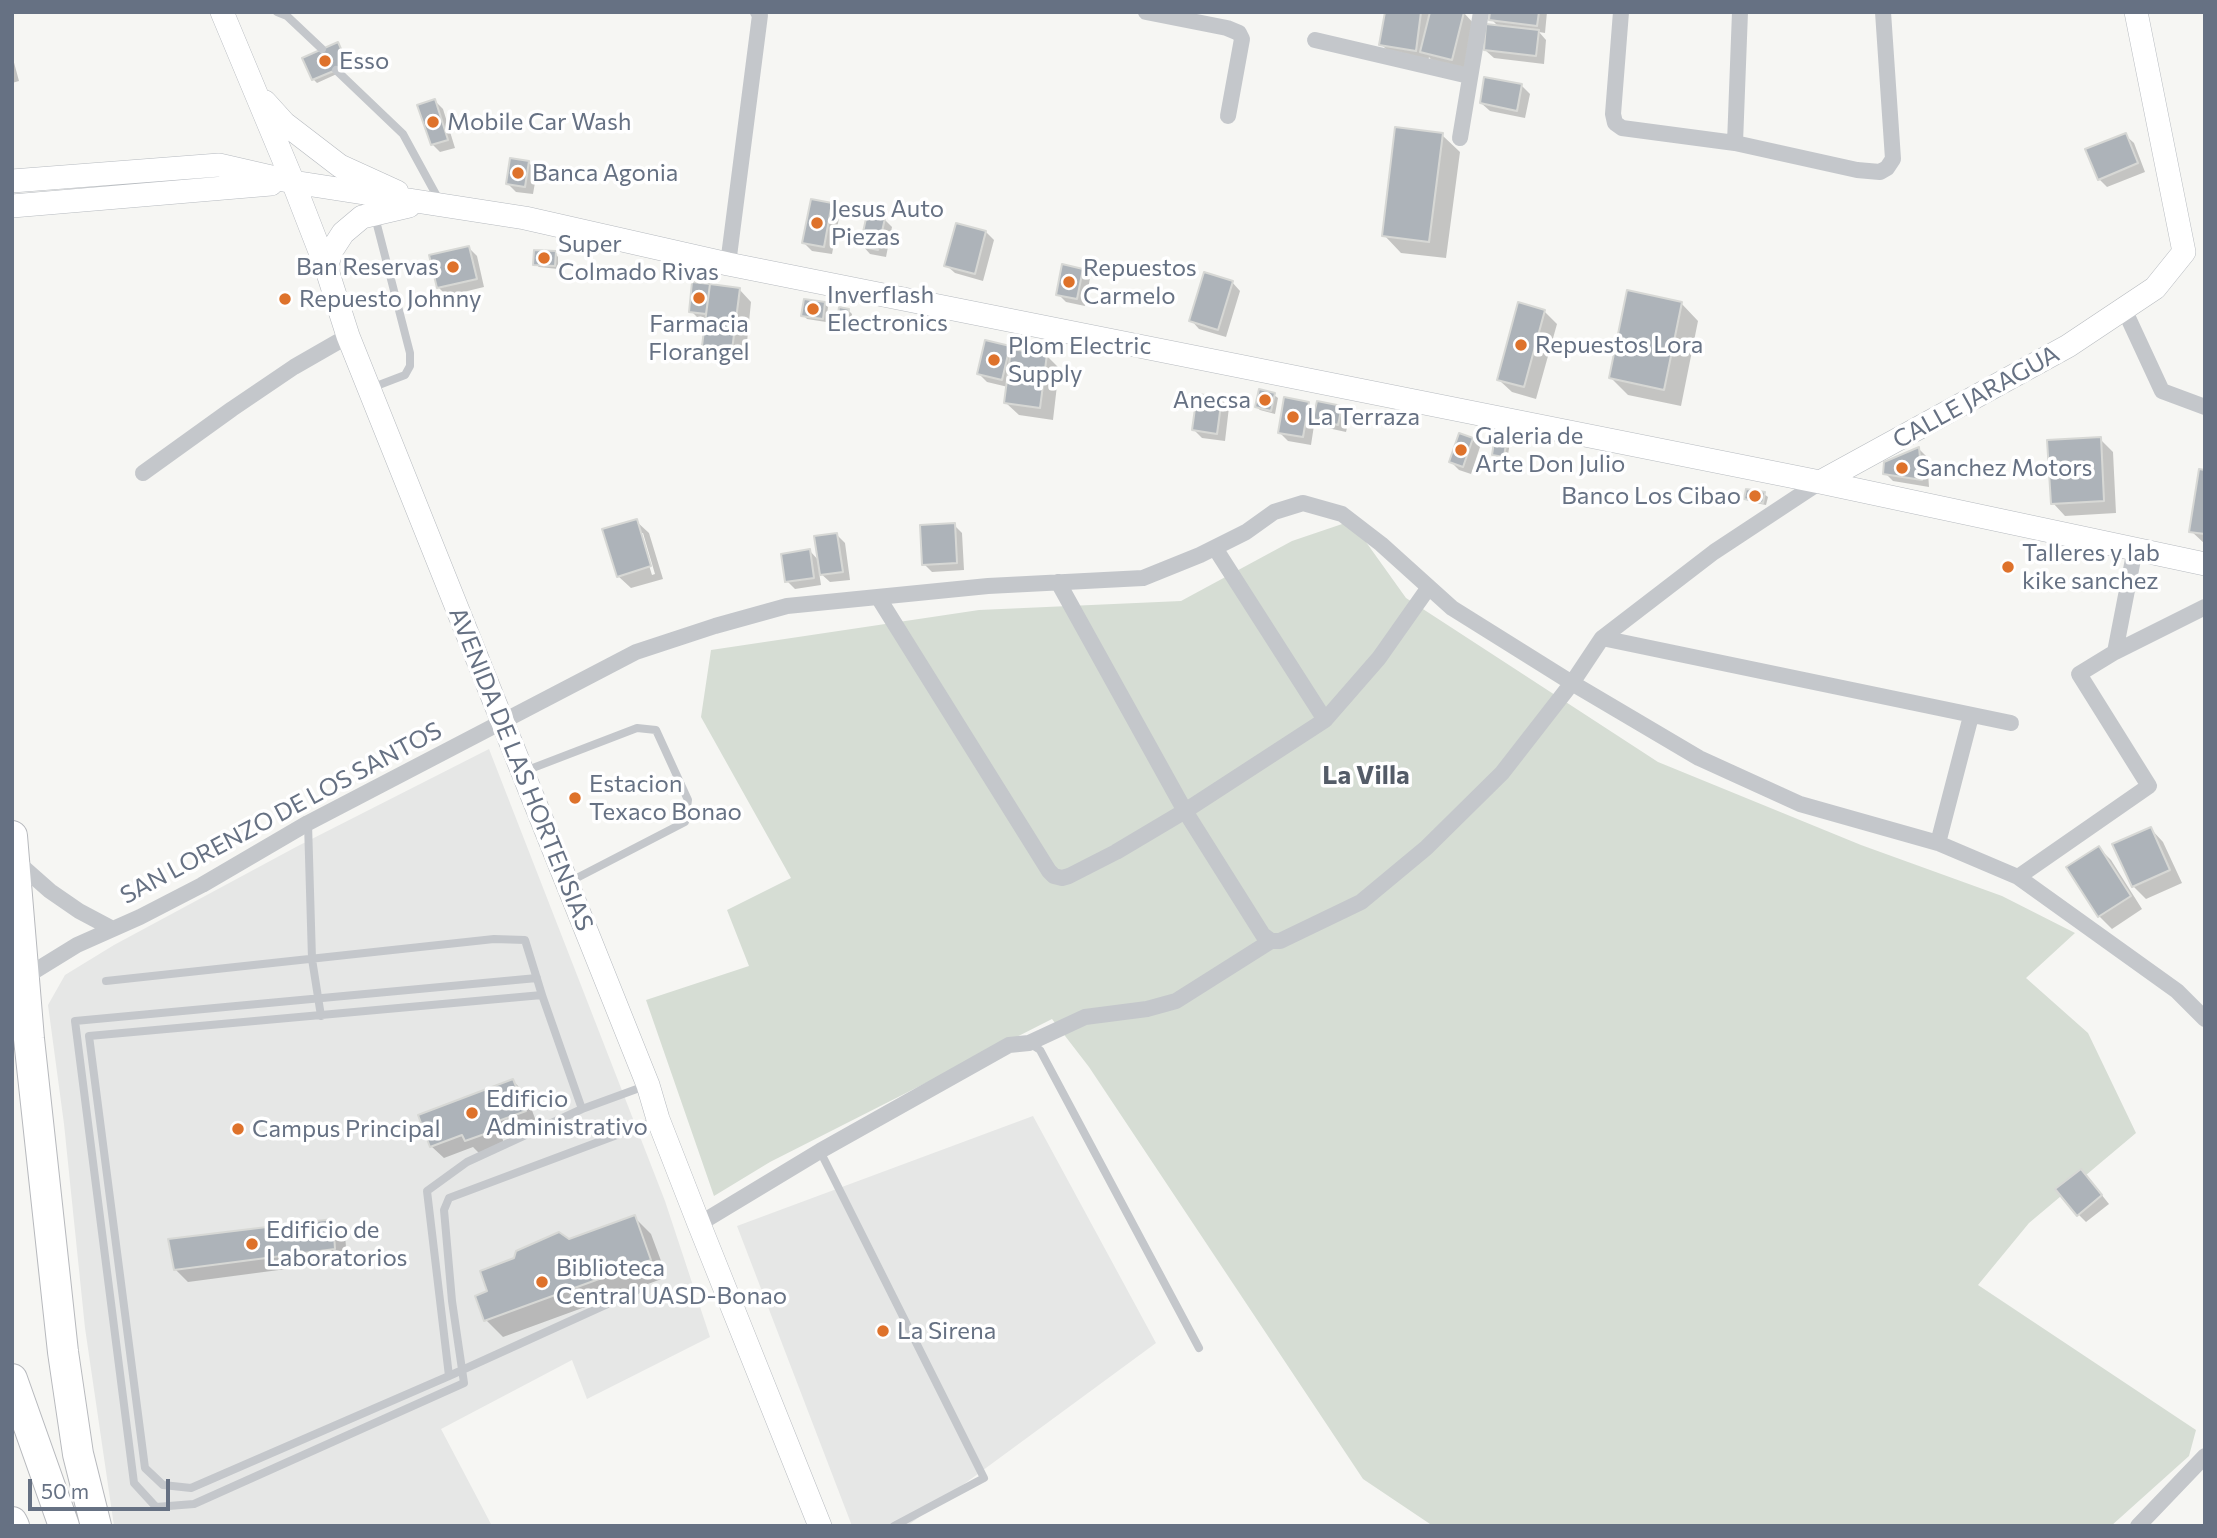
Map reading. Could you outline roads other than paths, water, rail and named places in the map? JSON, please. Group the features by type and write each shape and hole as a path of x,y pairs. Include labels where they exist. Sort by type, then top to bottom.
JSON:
{"highway":[{"path":"14,848 29,1039 62,1352 78,1454 96,1526"},
{"path":"12,1379 64,1526"}],"main road":[{"name":"AVENIDA DE LAS HORTENSIAS","path":"222,12 293,182 326,267 348,336 648,1085 658,1119 820,1526"},
{"name":"CALLE JARAGUA","path":"1820,482 2068,346 2155,288 2184,252 2136,12"},
{"path":"251,85 284,123 340,166 419,203"},
{"path":"12,181 219,165 293,182 525,218 728,264 1820,482 2205,564"},
{"path":"12,206 293,182"},
{"path":"326,267 332,250 343,233 362,217 419,203"}],"street":[{"path":"1146,12 1227,28 1239,33 1242,39 1228,116"},
{"path":"1460,138 1481,12"},
{"path":"1621,12 1613,114 1615,123 1622,128 1735,143 1857,170 1880,172 1887,169 1893,159 1883,12"},
{"path":"1735,143 1740,12"},
{"path":"728,264 757,13"},
{"path":"1315,40 1469,76"},
{"path":"2124,309 2162,391 2205,407"},
{"path":"143,473 253,395 348,336"},
{"name":"CALLE JARAGUA","path":"699,1224 820,1151 1009,1045 1029,1043 1085,1017 1147,1009 1176,1001 1271,941 1280,941 1361,902 1426,848 1502,773 1572,683 1602,638 1714,552 1820,482"},
{"name":"SAN LORENZO DE LOS SANTOS","path":"14,848 50,891 111,928 140,917 202,885 307,823 636,652 787,606 988,586 1143,578 1215,548 1274,512 1303,503 1342,514 1452,608 1699,758 1800,804 1938,843 2018,877 2177,991 2205,1019"},
{"path":"1215,548 1325,720"},
{"path":"2115,652 2135,549"},
{"path":"1058,582 1185,811 1263,935 1271,941"},
{"path":"878,597 1049,871 1054,876 1069,876 1185,811 1325,720 1379,658 1430,587"},
{"path":"2018,877 2148,786 2078,674 2115,652 2205,607"},
{"path":"1602,638 2011,723"},
{"path":"1938,843 1971,716"},
{"path":"25,977 66,950 111,928"},
{"path":"2138,1526 2205,1456"}],"lane":[{"path":"277,12 287,16 322,49"},
{"path":"336,70 403,134 442,206"},
{"path":"369,389 405,375 410,366 410,354 374,214"},
{"path":"523,772 637,728 656,730 688,800 685,822 566,883"},
{"path":"307,823 312,959 321,1016"},
{"path":"106,981 494,939 525,940 582,1109"},
{"path":"537,978 75,1021 134,1483 156,1507 194,1504 464,1383 452,1301 444,1210 449,1198 658,1119"},
{"path":"542,995 89,1037 145,1468 163,1485 191,1489 636,1291"},
{"path":"1029,1043 1040,1050 1199,1348"},
{"path":"449,1376 427,1191 467,1162 582,1109 648,1085"},
{"path":"820,1151 985,1478 894,1526"}],"place":[{"name":"Esso","path":"325,61"},
{"name":"Mobile Car Wash","path":"433,122"},
{"name":"Banca Agonia","path":"518,173"},
{"name":"Jesus Auto Piezas","path":"817,223"},
{"name":"Super Colmado Rivas","path":"544,258"},
{"name":"Ban Reservas","path":"453,267"},
{"name":"Repuestos Carmelo","path":"1069,282"},
{"name":"Farmacia Florangel","path":"699,298"},
{"name":"Repuesto Johnny","path":"285,299"},
{"name":"Inverflash Electronics","path":"813,309"},
{"name":"Repuestos Lora","path":"1521,345"},
{"name":"Plom Electric Supply","path":"994,360"},
{"name":"Anecsa","path":"1265,400"},
{"name":"La Terraza","path":"1293,417"},
{"name":"Galeria de Arte Don Julio","path":"1461,450"},
{"name":"Sanchez Motors","path":"1902,468"},
{"name":"Banco Los Cibao","path":"1755,496"},
{"name":"Talleres y lab kike sanchez","path":"2008,567"},
{"name":"Estacion Texaco Bonao","path":"575,798"},
{"name":"Edificio Administrativo","path":"472,1113"},
{"name":"Campus Principal","path":"238,1129"},
{"name":"Edificio de Laboratorios","path":"252,1244"},
{"name":"Biblioteca Central UASD-Bonao","path":"542,1282"},
{"name":"La Sirena","path":"883,1331"}],"district":[{"name":"La Villa","path":"1366,775"}]}
